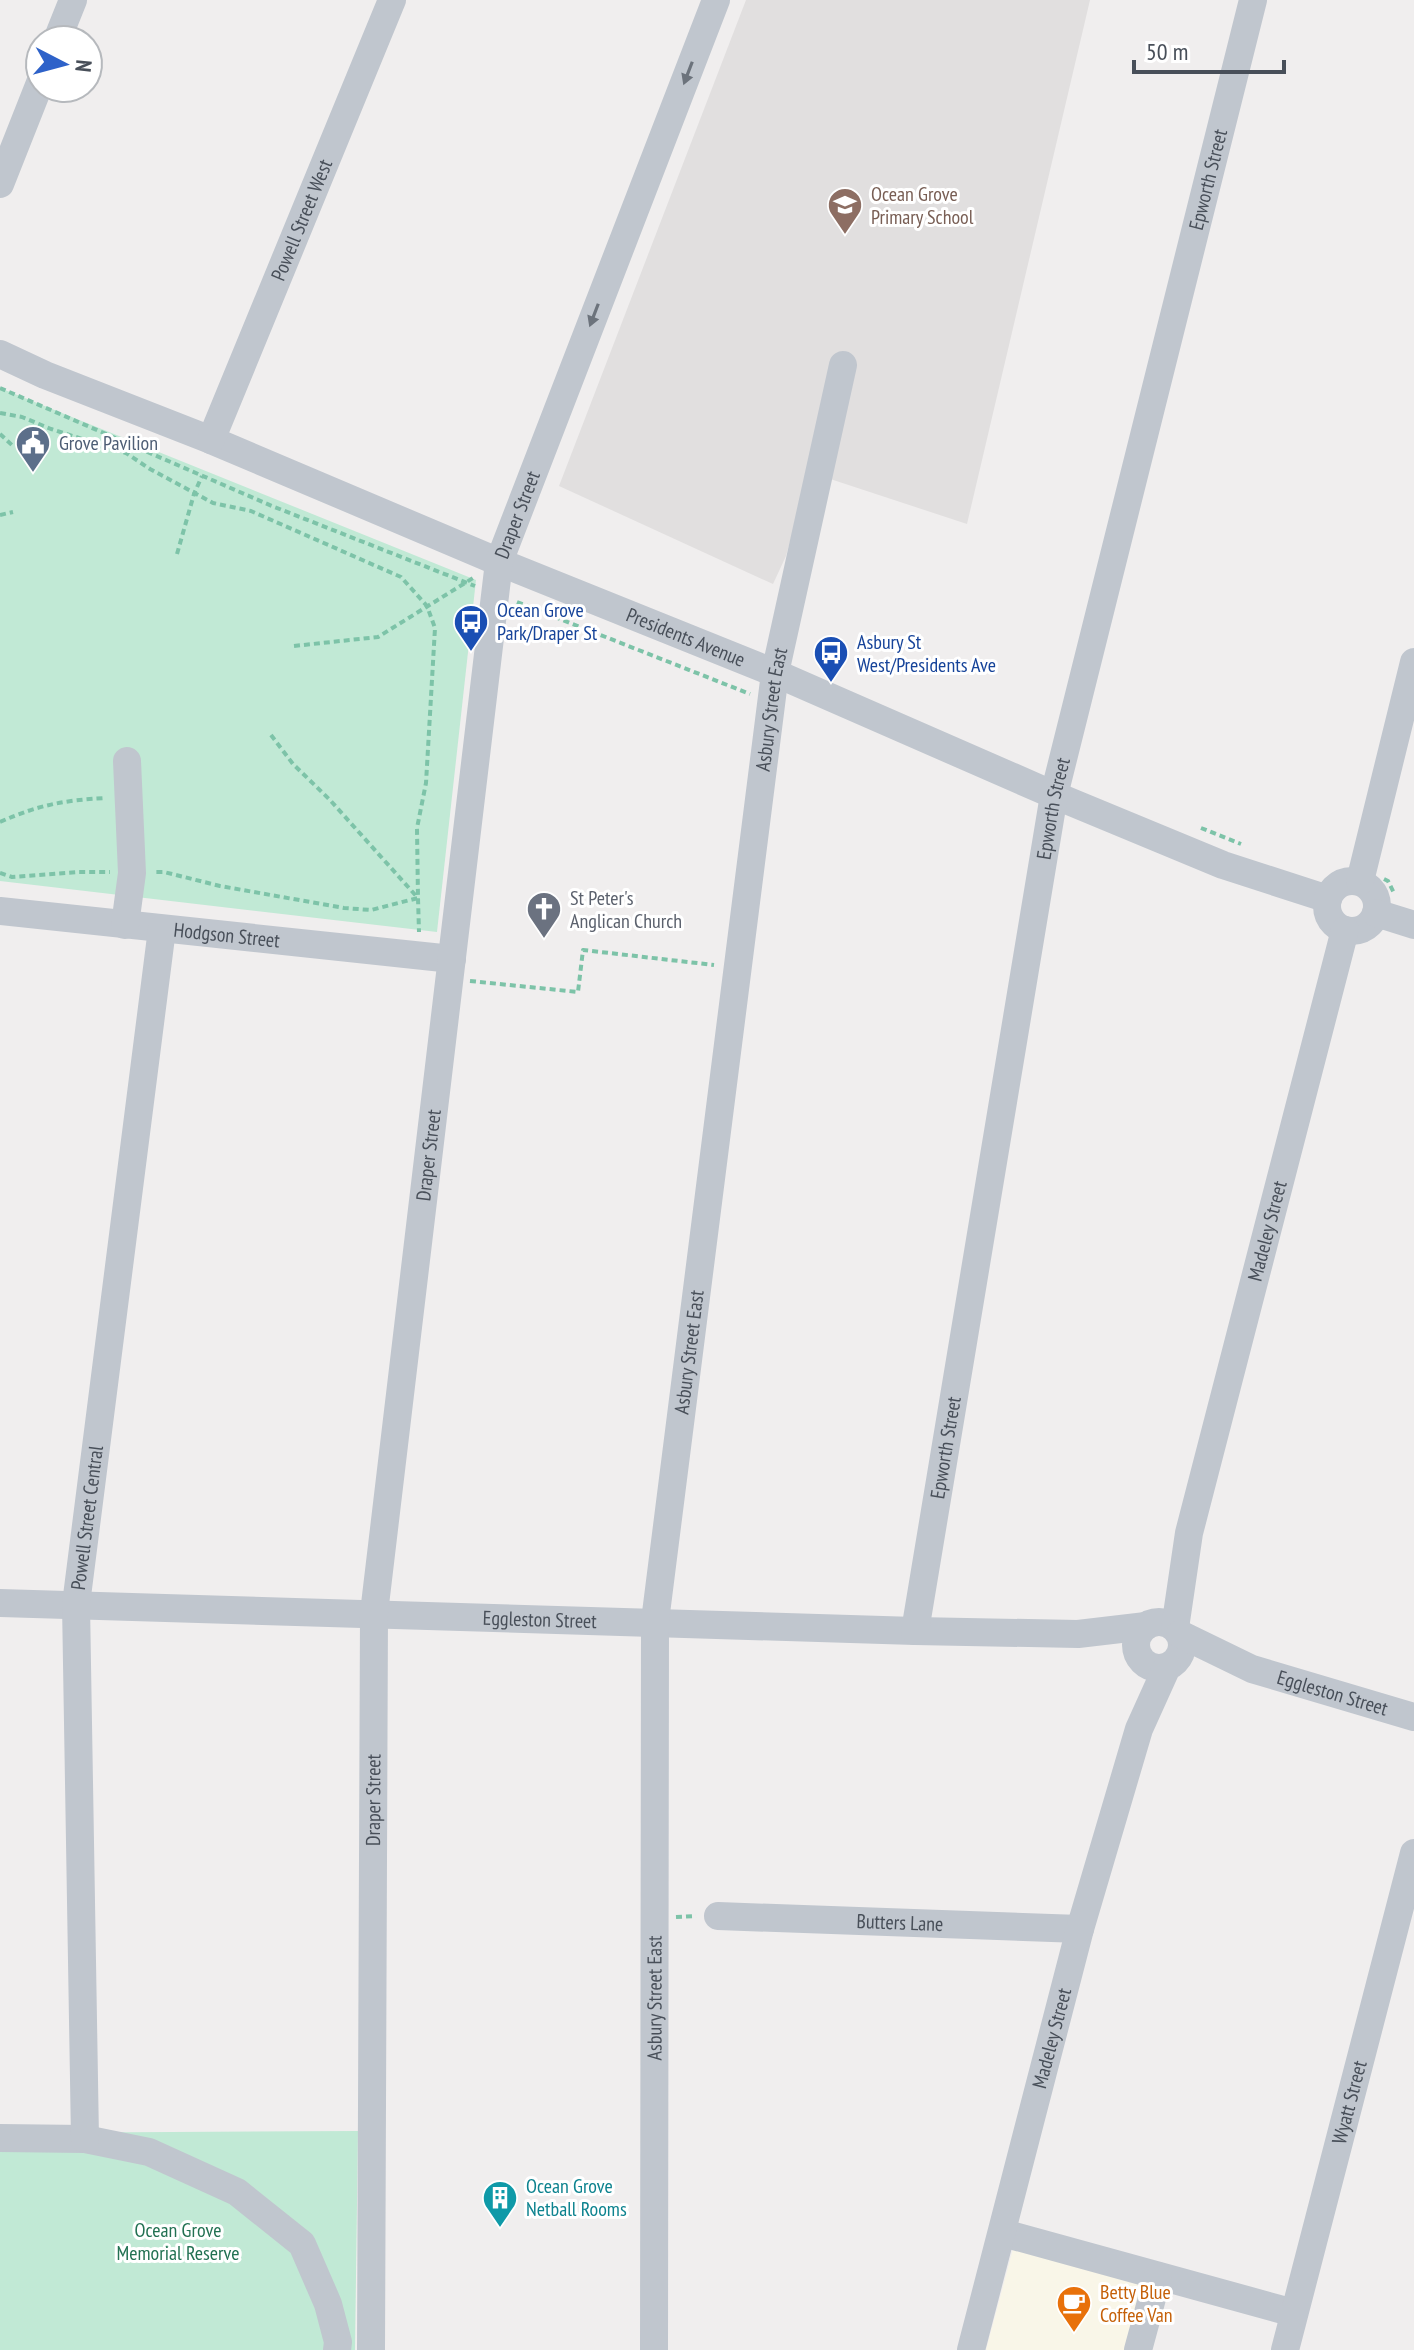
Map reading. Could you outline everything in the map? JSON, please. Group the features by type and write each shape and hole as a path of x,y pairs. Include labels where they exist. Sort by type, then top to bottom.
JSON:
{"street":[{"path":"63,24 73,0"},
{"name":"Powell Street West","path":"211,440 392,0"},
{"name":"Draper Street","path":"371,2350 374,1613 460,970 499,562 716,0"},
{"name":"Epworth Street","path":"915,1631 1054,795 1253,0"},
{"path":"0,184 32,104"},
{"name":"Presidents Avenue","path":"0,354 499,562 775,673 1223,865 1328,899"},
{"name":"Presidents Avenue","path":"0,361 45,375"},
{"name":"Asbury Street East","path":"654,2350 655,1621 775,673 843,365"},
{"path":"1360,881 1414,662"},
{"path":"125,925 132,873 127,761"},
{"path":"1360,881 1374,894 1376,913 1364,928 1345,930 1336,926 1330,918 1328,899 1340,883 1360,881"},
{"name":"Hodgson Street","path":"0,911 421,956 460,970"},
{"path":"1376,913 1414,925"},
{"name":"Powell Street Central","path":"85,2126 76,1604 162,929"},
{"name":"Madeley Street","path":"971,2350 1080,1929 1139,1729 1345,930"},
{"name":"Eggleston Street","path":"0,1603 1078,1634 1159,1644 1414,1717"},
{"name":"Wyatt Street","path":"1285,2350 1414,1853"},
{"name":"Butters Lane","path":"718,1916 1080,1929"},
{"path":"0,2138 85,2126 237,2192 302,2244 328,2304 338,2342 337,2350"},
{"path":"1003,2233 1294,2313"},
{"path":"1138,2350 1158,2276"}],"path":[{"path":"0,388 465,583 771,703"},
{"path":"0,413 22,417 126,453 213,503 251,511 401,577 427,606 435,628 426,783 417,828 421,956"},
{"path":"0,434 14,447"},
{"path":"177,554 202,475"},
{"path":"0,515 13,512"},
{"path":"294,646 378,637 499,562"},
{"path":"271,735 293,764 330,800 418,898"},
{"path":"0,822 28,809 68,800 129,797"},
{"path":"0,873 12,877 79,872 164,872 220,886 371,910 418,898"},
{"path":"460,970 578,992 583,950 712,964 737,974"},
{"path":"655,1917 718,1916"}],"shaded area":[{"name":"Ocean Grove Primary School","path":"746,0 1090,0 967,524 809,472 786,556 773,584 559,486"},
{"path":"1013,2249 1147,2285 1129,2350 986,2350"}],"green space":[{"path":"0,388 476,580 437,932 0,881"},
{"name":"Ocean Grove Memorial Reserve","path":"358,2131 355,2350 0,2350 0,2133"}],"place":[{"name":"Ocean Grove Primary School","path":"845,236"},
{"name":"Grove Pavilion","path":"33,474"},
{"name":"Ocean Grove Park/Draper St","path":"471,653"},
{"name":"Asbury St West/Presidents Ave","path":"831,684"},
{"name":"St Peter's Anglican Church","path":"544,940"},
{"name":"Ocean Grove Netball Rooms","path":"500,2229"},
{"name":"Betty Blue Coffee Van","path":"1074,2334"}]}
